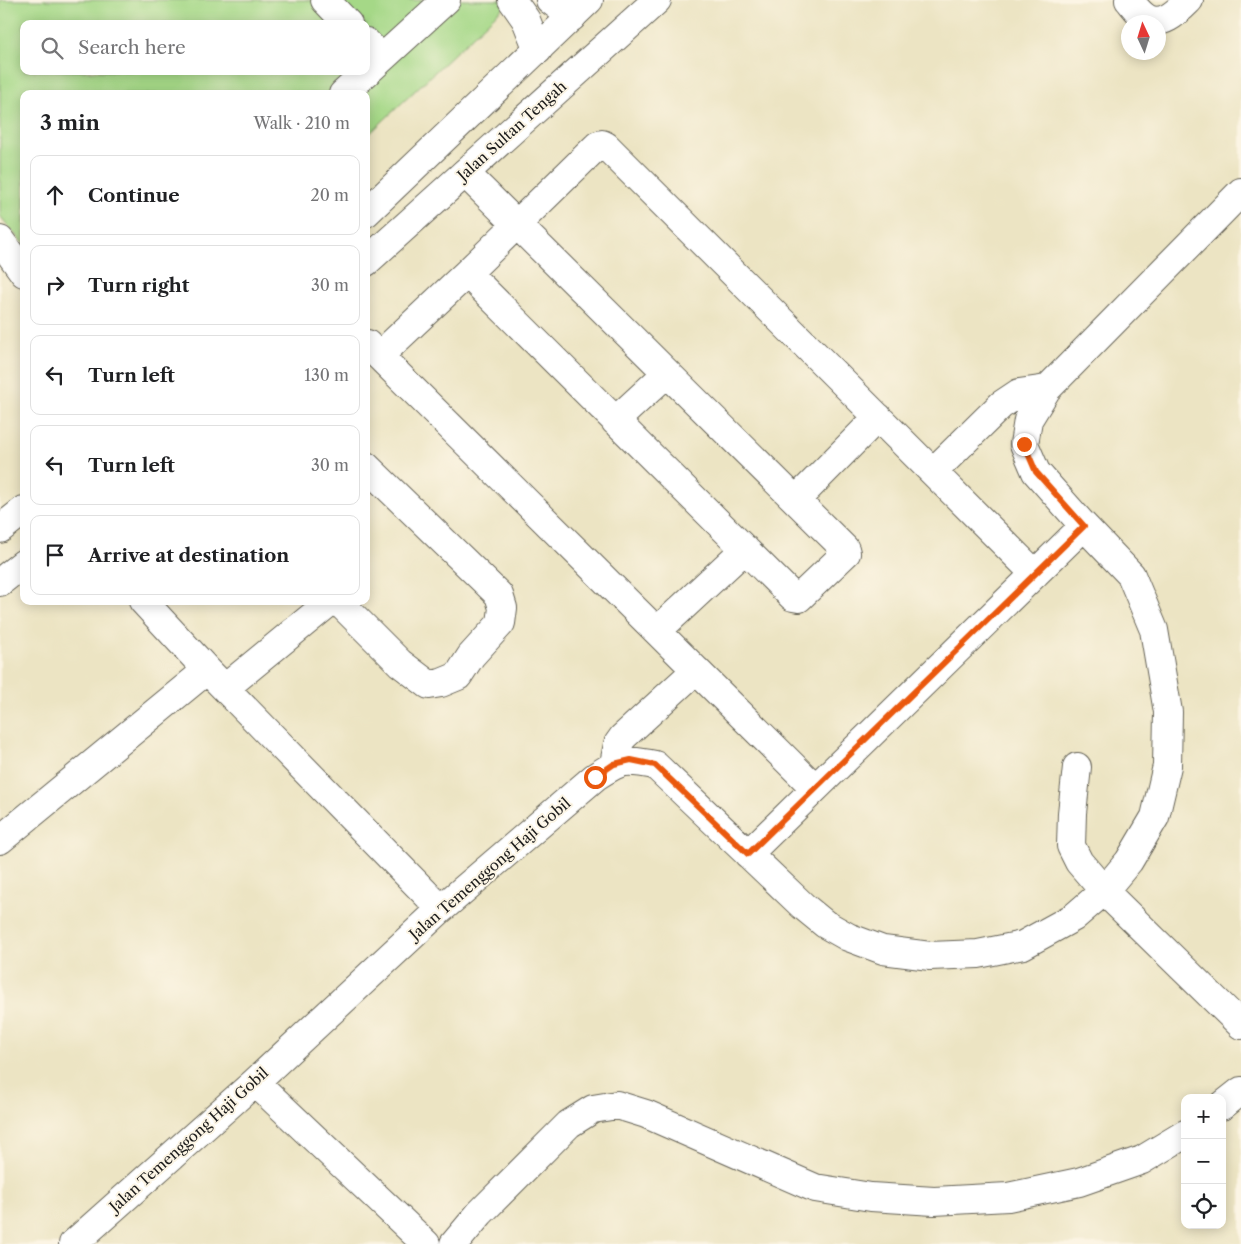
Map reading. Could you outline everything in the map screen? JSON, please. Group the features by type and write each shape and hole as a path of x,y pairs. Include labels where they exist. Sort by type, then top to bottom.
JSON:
{"street":[{"path":"325,0 344,20"},
{"path":"374,50 446,0"},
{"path":"512,0 526,20 538,50"},
{"path":"550,0 581,9"},
{"name":"Jalan Sultan Tengah","path":"370,258 657,0"},
{"path":"1129,0 1146,18 1157,22 1170,18 1189,0"},
{"path":"370,209 581,9"},
{"path":"346,90 356,75"},
{"path":"815,788 373,349 467,273 516,223 598,145 602,144 1035,574"},
{"path":"465,173 796,500 845,549 846,554 796,598 467,273"},
{"name":"Jalan Temenggong Haji Gobil","path":"73,1244 255,1082 441,909 595,777 614,764 631,760 655,765 803,906 825,924 848,937 883,950 930,956 978,954 1023,945 1074,917 1104,891 1129,860 1155,817 1168,766 1168,712 1154,630 1131,575 1036,472 1024,444 1028,420 1047,389 1241,192"},
{"path":"0,240 20,268"},
{"path":"615,421 667,372"},
{"path":"933,472 1000,405 1019,393 1047,389"},
{"path":"796,500 878,417"},
{"path":"342,605 400,663 429,685 449,681 458,676 471,656 501,623 503,608 499,595 370,470"},
{"path":"0,529 20,513"},
{"path":"748,854 1084,526"},
{"path":"657,631 745,549"},
{"path":"0,582 20,566"},
{"path":"147,605 216,679 441,909"},
{"path":"0,840 216,679 325,605"},
{"path":"614,764 618,744 623,738 696,670"},
{"path":"1077,767 1072,813 1071,846 1078,862 1104,891 1241,1025"},
{"path":"255,1082 426,1244"},
{"path":"1226,1103 1241,1091"},
{"path":"454,1244 480,1214 569,1124 593,1109 617,1105 646,1114 815,1188 871,1197 934,1201 1008,1198 1079,1182 1142,1160 1181,1136"}],"green space":[{"path":"0,0 511,0 370,133 370,90 20,90 20,240 0,216"}],"route":[{"path":"595,777 614,764 631,760 655,765 748,854 1084,526 1036,472 1024,444"}]}
